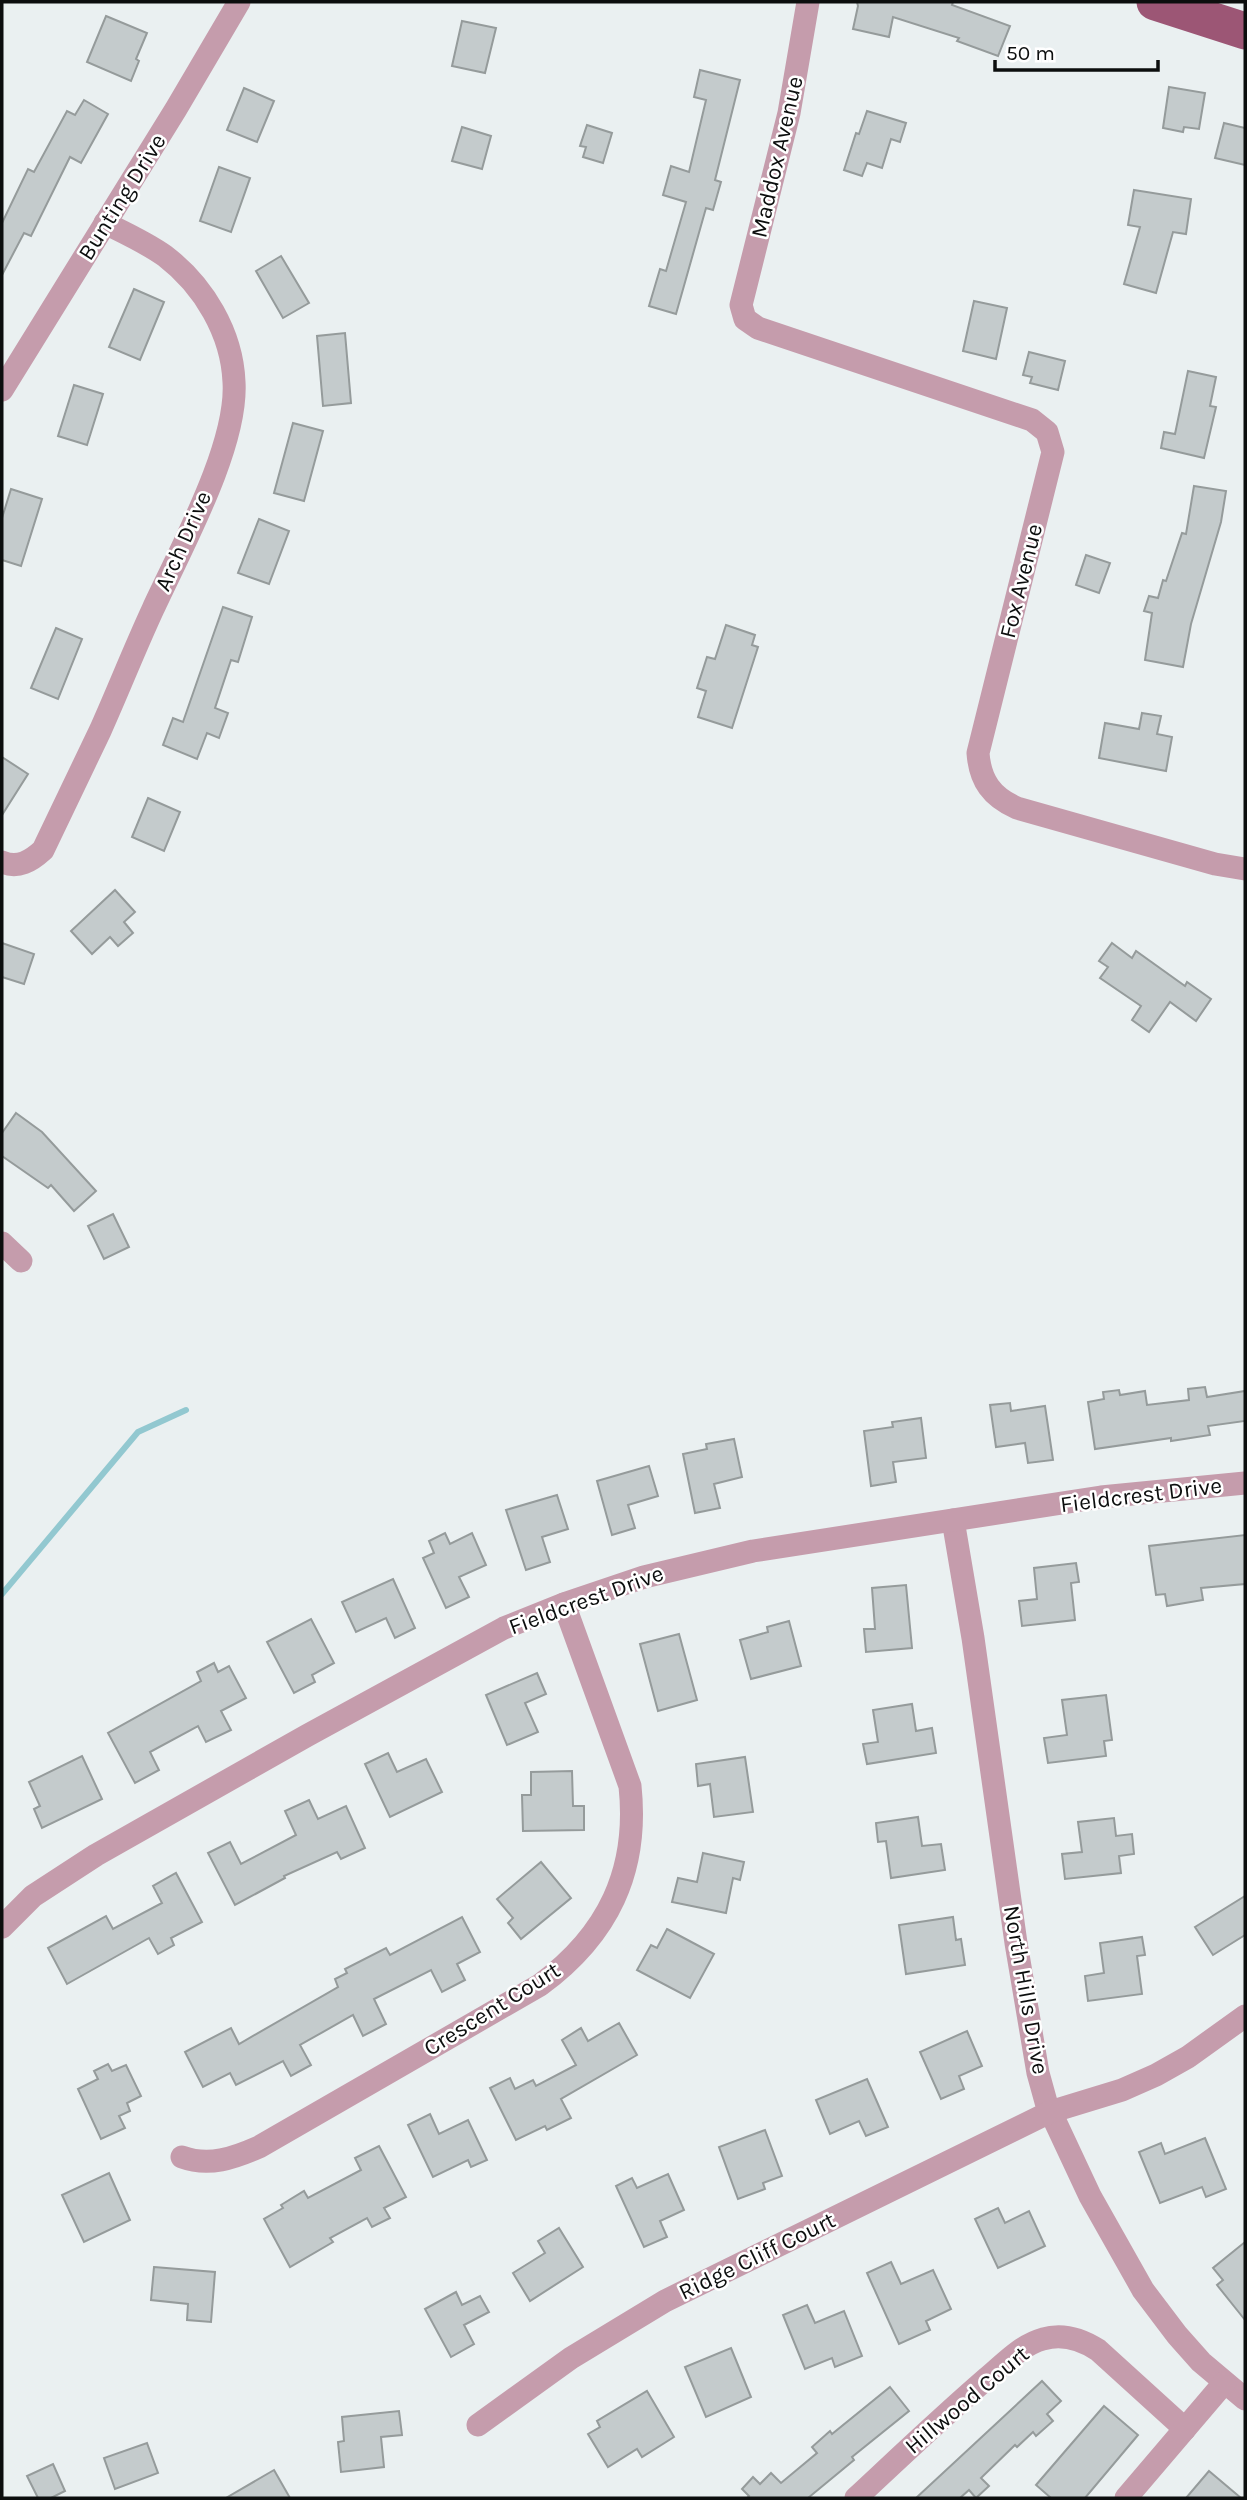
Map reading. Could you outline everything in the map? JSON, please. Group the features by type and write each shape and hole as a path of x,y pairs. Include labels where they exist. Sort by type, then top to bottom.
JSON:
{"main road":[{"path":"1155,2 1245,31"}],"street":[{"name":"Bunting Drive","path":"2,390 239,2"},
{"name":"Maddox Avenue","path":"742,312 741,305 789,113 808,2"},
{"name":"Arch Drive","path":"2,862 9,865 27,863 43,850 101,729 200,505 228,436 234,404 231,359 217,317 206,298 165,256 105,223"},
{"name":"Fox Avenue","path":"742,312 750,324 758,328 1032,420 1047,432 1053,452 978,753 984,781 992,793 1003,802 1017,808 1215,864 1245,869"},
{"path":"2,1243 21,1261"},
{"name":"Fieldcrest Drive","path":"2,1927 33,1896 96,1855 504,1628 564,1604 644,1577 752,1551 1101,1497 1245,1483"},
{"name":"North Hills Drive","path":"953,1520 1038,2073 1051,2112 1090,2196 1143,2290 1177,2335 1224,2383 1245,2399"},
{"name":"Crescent Court","path":"181,2157 205,2162 240,2155 259,2147 540,1985 562,1969 597,1930 611,1907 628,1857 632,1832 630,1786 564,1604"},
{"name":"Ridge Cliff Court","path":"478,2425 571,2358 665,2301 1051,2112 1122,2090 1156,2075 1188,2057 1245,2016"},
{"name":"Hillwood Court","path":"856,2498 949,2411 1021,2350 1047,2338 1070,2337 1098,2350 1185,2429"},
{"path":"1126,2498 1224,2383"}],"building":[{"path":"857,2 953,2 952,5 1010,26 998,56 957,41 959,38 893,17 889,37 853,29"},
{"path":"106,16 147,33 136,59 139,61 131,81 87,62"},
{"path":"462,21 496,28 485,73 452,66"},
{"path":"700,70 740,80 715,180 721,182 713,210 706,208 676,314 649,306 660,269 666,271 686,202 663,195 671,166 689,172 706,100 694,97"},
{"path":"1169,87 1205,93 1199,129 1184,127 1183,132 1163,128"},
{"path":"244,88 274,101 257,142 227,130"},
{"path":"84,100 108,114 81,163 70,157 31,236 24,233 2,275 2,223 28,169 34,172 67,111 75,115"},
{"path":"867,111 906,123 900,142 891,139 882,168 867,163 862,176 844,170 856,133 859,134"},
{"path":"1224,123 1245,128 1245,165 1215,158"},
{"path":"587,125 612,133 603,163 583,157 586,147 580,146"},
{"path":"462,127 491,136 482,169 452,161"},
{"path":"219,167 250,178 231,232 200,221"},
{"path":"1134,190 1191,199 1186,234 1173,232 1156,293 1124,284 1140,227 1128,225"},
{"path":"281,256 309,303 283,318 256,271"},
{"path":"134,289 164,302 140,360 109,347"},
{"path":"974,301 1007,308 996,359 963,351"},
{"path":"345,333 351,403 323,406 317,336"},
{"path":"1029,352 1065,361 1058,390 1030,383 1032,377 1023,375"},
{"path":"1188,371 1216,377 1210,406 1216,407 1204,458 1161,448 1164,432 1175,434"},
{"path":"74,385 103,394 87,445 58,436"},
{"path":"293,423 323,431 304,501 274,493"},
{"path":"1194,486 1226,491 1221,522 1191,624 1183,667 1145,660 1152,613 1144,611 1149,596 1158,598 1182,533 1186,534"},
{"path":"11,489 42,499 21,566 2,560 2,518"},
{"path":"259,519 289,531 269,584 238,573"},
{"path":"1086,555 1110,563 1099,593 1076,585"},
{"path":"223,607 252,617 238,662 231,660 215,708 228,713 219,738 207,733 197,759 163,745 173,718 183,722"},
{"path":"726,625 755,635 752,645 758,647 732,728 698,717 706,691 697,688 707,657 715,659"},
{"path":"56,628 82,639 58,699 31,688"},
{"path":"1142,713 1161,716 1157,734 1172,737 1166,771 1099,758 1105,723 1139,729"},
{"path":"2,757 28,774 2,815"},
{"path":"148,798 180,812 164,851 132,837"},
{"path":"115,890 135,912 124,922 133,933 118,946 110,937 92,954 71,931"},
{"path":"2,943 34,954 24,984 2,977"},
{"path":"1112,943 1132,958 1136,951 1185,986 1187,982 1211,999 1196,1021 1170,1002 1149,1032 1132,1020 1141,1006 1100,978 1108,967 1099,961"},
{"path":"16,1113 42,1132 96,1191 74,1211 51,1185 48,1188 2,1156 2,1133"},
{"path":"113,1214 129,1247 104,1259 88,1226"},
{"path":"1205,1387 1207,1397 1245,1391 1245,1421 1208,1426 1210,1435 1095,1449 1088,1402 1104,1399 1103,1392 1119,1390 1120,1395 1145,1391 1147,1405 1189,1400 1188,1389"},
{"path":"1010,1403 1011,1411 1045,1406 1053,1460 1028,1463 1025,1443 996,1447 990,1405"},
{"path":"921,1418 926,1458 893,1462 896,1482 871,1486 864,1431 893,1427 892,1422"},
{"path":"734,1439 742,1477 714,1484 720,1508 695,1513 683,1454 707,1449 706,1444"},
{"path":"649,1466 658,1496 628,1505 635,1528 612,1535 597,1481"},
{"path":"557,1495 568,1529 542,1537 550,1562 526,1570 506,1510"},
{"path":"445,1533 450,1544 472,1533 486,1565 459,1577 469,1597 446,1608 423,1558 434,1553 429,1541"},
{"path":"1245,1535 1245,1584 1201,1588 1203,1600 1167,1606 1165,1594 1156,1595 1149,1546"},
{"path":"1076,1563 1079,1582 1071,1583 1075,1620 1022,1626 1019,1601 1037,1599 1034,1568"},
{"path":"393,1579 415,1628 395,1638 386,1618 356,1632 342,1602"},
{"path":"906,1585 912,1648 866,1652 864,1629 875,1629 872,1588"},
{"path":"311,1619 334,1663 312,1675 315,1682 294,1693 267,1642"},
{"path":"789,1621 801,1666 751,1679 740,1640 768,1632 767,1627"},
{"path":"679,1634 697,1700 658,1711 640,1644"},
{"path":"214,1663 218,1672 229,1666 246,1698 221,1711 231,1730 206,1742 198,1726 150,1752 159,1770 135,1783 108,1733 201,1681 197,1672"},
{"path":"537,1673 546,1694 525,1703 538,1732 507,1745 486,1695"},
{"path":"1106,1695 1112,1740 1104,1741 1106,1756 1048,1763 1044,1738 1067,1735 1062,1700"},
{"path":"912,1704 916,1731 932,1728 936,1753 867,1764 863,1744 878,1742 873,1710"},
{"path":"388,1753 397,1772 426,1759 442,1792 390,1817 365,1764"},
{"path":"82,1756 102,1799 42,1828 34,1809 40,1806 29,1782"},
{"path":"745,1757 753,1812 714,1817 710,1784 698,1786 696,1764"},
{"path":"572,1771 573,1806 584,1806 584,1830 523,1831 522,1795 531,1795 531,1772"},
{"path":"309,1800 318,1819 346,1806 365,1848 341,1859 337,1852 284,1876 285,1878 235,1905 208,1853 230,1842 241,1864 296,1835 285,1811"},
{"path":"918,1817 922,1846 941,1844 945,1870 891,1878 886,1841 878,1842 876,1823"},
{"path":"1114,1818 1116,1836 1132,1834 1134,1854 1119,1856 1121,1873 1065,1879 1062,1854 1082,1852 1078,1822"},
{"path":"703,1853 744,1862 740,1880 733,1878 726,1913 672,1902 678,1878 697,1882"},
{"path":"541,1862 571,1898 521,1939 508,1923 513,1918 497,1899"},
{"path":"176,1873 202,1922 171,1938 174,1945 158,1954 149,1938 67,1984 48,1948 106,1916 113,1929 162,1903 153,1886"},
{"path":"1245,1896 1245,1935 1213,1955 1195,1927"},
{"path":"462,1917 480,1952 457,1964 465,1980 442,1992 431,1970 374,1999 386,2024 363,2036 353,2015 300,2045 311,2065 291,2076 283,2061 236,2085 230,2073 203,2087 185,2052 231,2028 239,2044 338,1987 335,1979 347,1973 345,1969 386,1948 390,1955"},
{"path":"953,1917 956,1940 961,1939 965,1965 906,1974 899,1925"},
{"path":"667,1929 714,1954 690,1998 637,1970 651,1945 657,1948"},
{"path":"1142,1937 1145,1955 1137,1956 1142,1994 1088,2001 1085,1976 1104,1973 1100,1943"},
{"path":"619,2023 637,2055 561,2099 571,2118 547,2130 545,2126 516,2140 490,2088 510,2078 515,2089 533,2080 536,2086 576,2065 562,2040 581,2028 588,2041"},
{"path":"967,2031 982,2066 959,2076 964,2089 941,2099 920,2052"},
{"path":"108,2064 112,2071 126,2065 141,2096 127,2103 130,2111 119,2116 125,2128 101,2139 78,2089 98,2079 94,2071"},
{"path":"867,2079 888,2127 866,2136 859,2121 830,2134 816,2100"},
{"path":"430,2114 439,2134 468,2120 487,2160 471,2167 468,2160 433,2177 408,2125"},
{"path":"765,2130 782,2176 763,2183 765,2189 738,2199 719,2147"},
{"path":"1205,2138 1226,2189 1206,2197 1202,2187 1160,2203 1139,2152 1161,2143 1165,2154"},
{"path":"379,2146 406,2197 384,2208 390,2218 372,2227 367,2218 330,2238 333,2242 290,2267 264,2219 304,2191 308,2198 361,2170 355,2158"},
{"path":"109,2173 130,2220 84,2242 62,2195"},
{"path":"668,2174 684,2210 660,2221 667,2237 644,2247 616,2186 632,2178 637,2188"},
{"path":"998,2208 1005,2223 1029,2211 1045,2246 998,2268 975,2219"},
{"path":"559,2228 583,2267 530,2301 513,2273 545,2253 538,2241"},
{"path":"1245,2242 1245,2320 1217,2285 1223,2280 1213,2268"},
{"path":"891,2262 901,2284 933,2270 951,2309 926,2321 930,2330 899,2344 867,2273"},
{"path":"154,2267 215,2272 211,2322 187,2320 188,2304 151,2300"},
{"path":"456,2292 462,2305 480,2296 489,2312 464,2325 474,2344 451,2357 425,2309"},
{"path":"807,2305 815,2323 844,2311 862,2356 835,2367 832,2358 805,2369 783,2315"},
{"path":"731,2348 751,2397 706,2417 685,2367"},
{"path":"1042,2381 1061,2401 1047,2414 1053,2421 1036,2436 1033,2432 1017,2447 1015,2445 981,2478 989,2486 976,2498 969,2490 960,2498 916,2498"},
{"path":"890,2387 909,2411 852,2457 854,2460 808,2498 747,2498 749,2496 742,2489 753,2477 760,2484 771,2473 781,2483 817,2453 812,2447 830,2431 832,2434"},
{"path":"647,2391 674,2437 642,2457 637,2449 608,2467 588,2434 600,2427 597,2421"},
{"path":"1104,2406 1138,2435 1085,2498 1051,2498 1036,2485"},
{"path":"399,2411 402,2435 381,2437 384,2467 341,2472 338,2442 344,2441 342,2417"},
{"path":"147,2443 158,2473 115,2489 104,2458"},
{"path":"53,2464 65,2491 51,2498 38,2498 27,2476"},
{"path":"274,2470 290,2498 226,2498"},
{"path":"1209,2471 1241,2498 1186,2498"}],"waterway":[{"path":"2,1594 138,1432 186,1410"}]}
